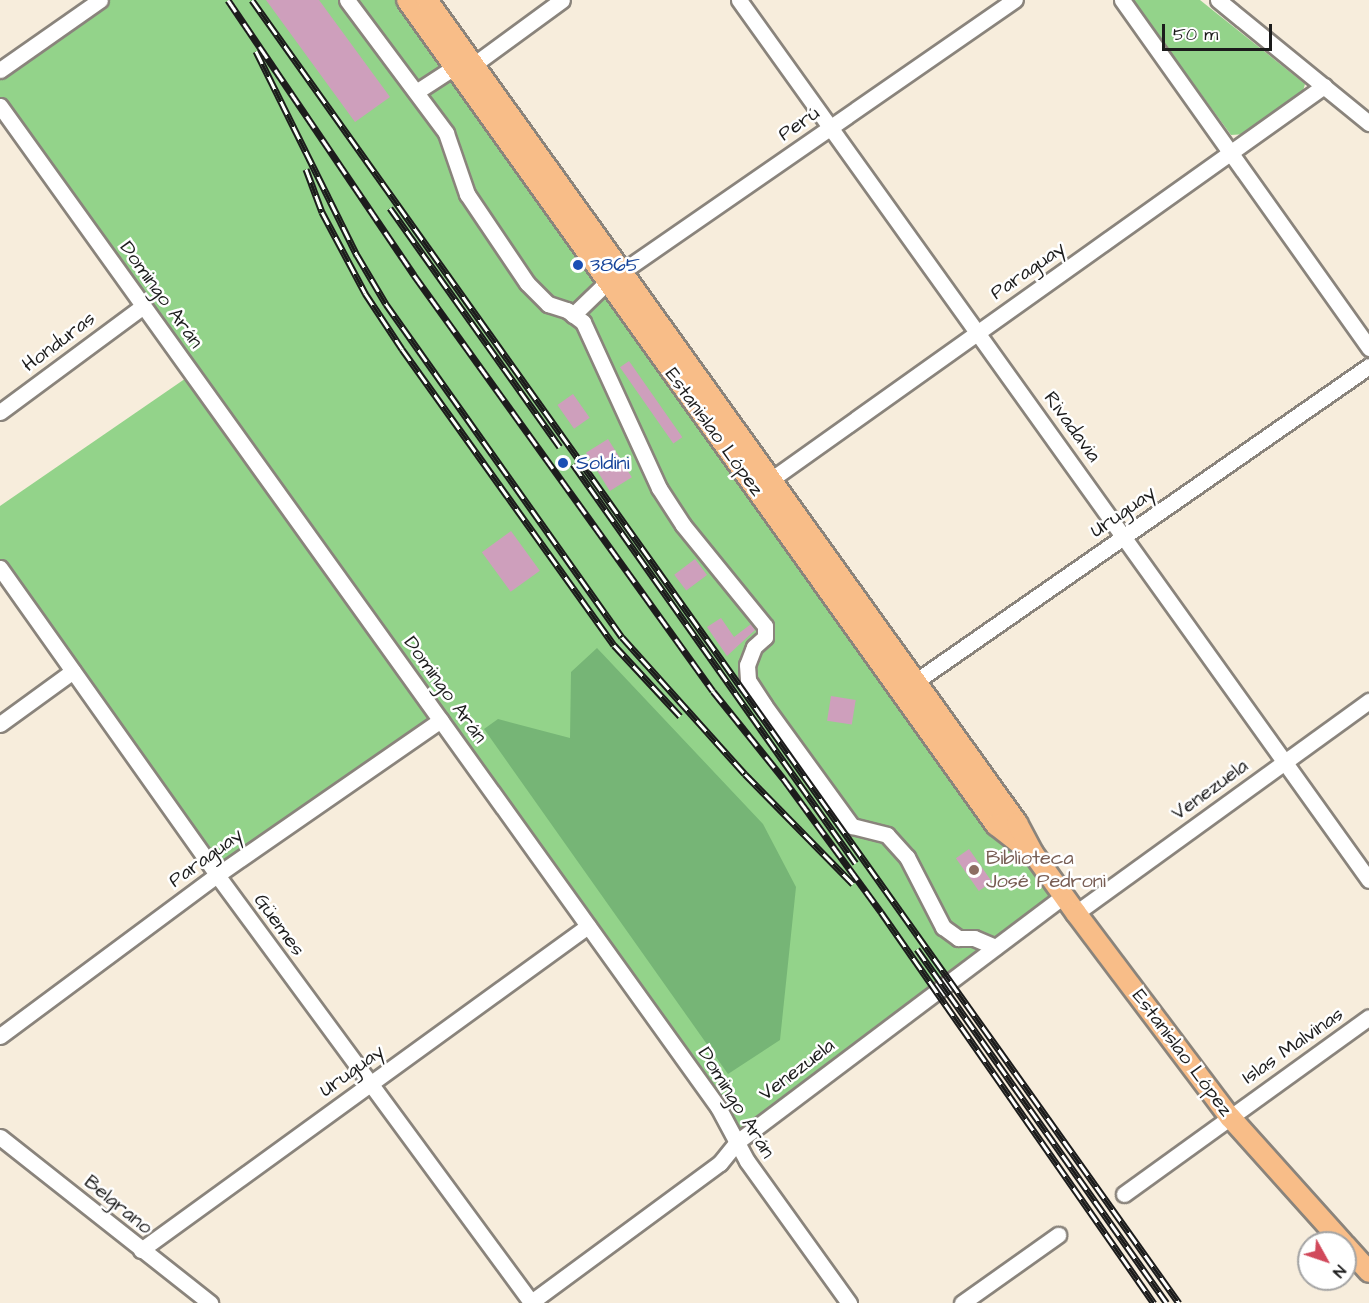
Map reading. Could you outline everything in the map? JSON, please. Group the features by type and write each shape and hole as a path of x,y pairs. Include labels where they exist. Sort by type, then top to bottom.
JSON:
{"main road":[{"name":"Estanislao López","path":"407,0 462,69 614,277 908,686 1017,822 1033,853 1076,914 1230,1117 1332,1231"},
{"name":"Estanislao López","path":"427,0 462,69"},
{"name":"Estanislao López","path":"1357,1259 1369,1272"}],"street":[{"path":"0,70 100,0"},
{"path":"347,0 446,133 467,194 527,283 548,304 573,315 593,339 648,466 683,525 765,626 765,637 754,647 747,665 748,680 764,705 852,826 887,834 907,857 943,927 958,938 975,938 995,947"},
{"path":"416,92 462,69 562,0"},
{"name":"Rivadavia","path":"739,0 1369,880"},
{"name":"Perú","path":"573,315 614,277 1015,0"},
{"path":"1122,0 1369,348"},
{"path":"1218,0 1369,123"},
{"name":"Paraguay","path":"764,485 1324,86"},
{"name":"Domingo Arán","path":"0,106 718,1107 736,1142 849,1303"},
{"name":"Honduras","path":"0,412 143,306"},
{"name":"Uruguay","path":"908,686 1369,366"},
{"name":"Güemes","path":"0,568 369,1085 530,1303"},
{"path":"0,724 73,671"},
{"name":"Venezuela","path":"1076,914 1369,701"},
{"name":"Paraguay","path":"0,1036 217,874 441,720"},
{"name":"Venezuela","path":"530,1303 720,1163 736,1142 1064,896"},
{"name":"Uruguay","path":"141,1250 588,926"},
{"name":"Islas Malvinas","path":"1124,1194 1369,1017"},
{"name":"Belgrano","path":"0,1137 210,1303"},
{"path":"962,1303 1058,1235"}],"green space":[{"path":"100,0 407,0 1063,896 737,1142 441,720 217,875 0,568 0,506 192,374 0,106 0,70"},
{"path":"1132,0 1200,0 1305,84 1303,91 1246,134 1231,135"},
{"path":"597,648 763,824 796,887 780,1040 728,1074 484,729 498,719 570,738 571,672"}],"building":[{"path":"266,0 319,0 390,97 355,122"},
{"path":"629,361 682,437 673,443 620,367"},
{"path":"573,394 590,418 574,429 557,405"},
{"path":"608,439 632,477 610,491 586,453"},
{"path":"511,531 540,571 511,592 482,552"},
{"path":"695,559 707,575 686,591 674,575"},
{"path":"721,618 734,637 751,624 755,630 727,656 707,627"},
{"path":"831,696 856,700 852,725 827,721"},
{"name":"Biblioteca José Pedroni","path":"969,849 992,882 979,891 956,858"}],"railway":[{"path":"228,0 414,275 713,691 783,778 881,912 1154,1303"},
{"path":"252,0 1179,1303"},
{"path":"256,51 357,255 386,304 622,637 745,774 853,884"},
{"path":"306,169 322,212 365,293 402,349 614,645 680,716"},
{"path":"390,208 560,447"},
{"path":"573,464 856,863"},
{"path":"917,949 1167,1303"}],"place":[{"name":"3865","path":"578,265"},
{"name":"Soldini","path":"563,463"},
{"name":"Biblioteca José Pedroni","path":"974,870"}]}
